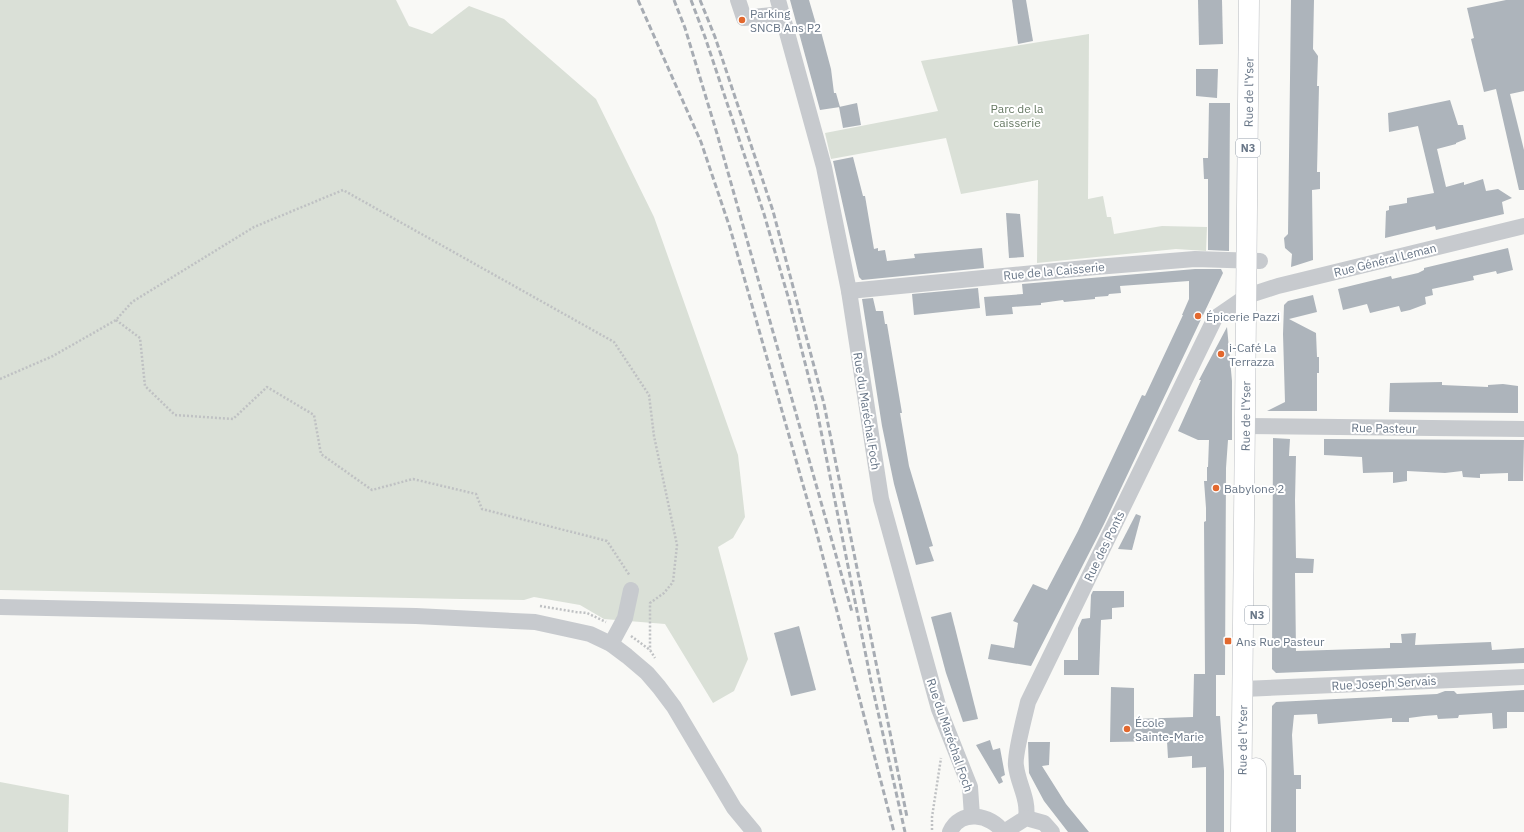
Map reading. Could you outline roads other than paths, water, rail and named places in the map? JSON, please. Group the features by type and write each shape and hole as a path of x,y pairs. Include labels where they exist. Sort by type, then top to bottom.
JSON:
{"main road":[{"name":"Rue de l'Yser","path":"1249,0 1254,260"},
{"name":"Rue de l'Yser","path":"1256,832 1250,689 1251,426 1253,294 1262,0"},
{"name":"Rue de l'Yser","path":"1241,832 1250,689"}],"street":[{"path":"738,0 744,18 780,7"},
{"name":"Rue du Maréchal Foch","path":"780,7 824,167 848,291 881,499 938,709 970,787 972,816"},
{"name":"Rue Général Leman","path":"1253,294 1278,286 1524,226"},
{"name":"Rue de la Caisserie","path":"848,291 1195,259 1254,260"},
{"name":"Rue des Ponts","path":"1026,818 1028,811 1015,765 1028,702 1215,318 1253,294"},
{"name":"Rue Pasteur","path":"1251,426 1524,430"},
{"path":"611,644 625,618 631,590"},
{"path":"0,607 416,616 535,622 584,633 611,644 647,673 659,687 674,707 734,808 754,832"},
{"name":"Rue Joseph Servais","path":"1250,689 1524,677"},
{"path":"950,832 960,820 972,816 983,817 992,821 1003,832 1026,818 1044,823 1052,832"}],"railway":[{"path":"638,0 701,142 730,228 817,534 894,832"},
{"path":"674,0 685,28 718,137 852,612"},
{"path":"691,0 705,37 764,214 789,300 816,406 871,681 905,832"},
{"path":"700,0 715,37 773,211 824,404 907,817"}],"place":[{"name":"Parking SNCB Ans P2","path":"742,20"},
{"name":"Épicerie Pazzi","path":"1198,316"},
{"name":"i-Café La Terrazza","path":"1221,354"},
{"name":"Babylone 2","path":"1216,488"},
{"name":"Ans Rue Pasteur","path":"1228,641"},
{"name":"École Sainte-Marie","path":"1127,729"}],"park label":[{"name":"Parc de la caisserie","path":"1017,115"}]}
